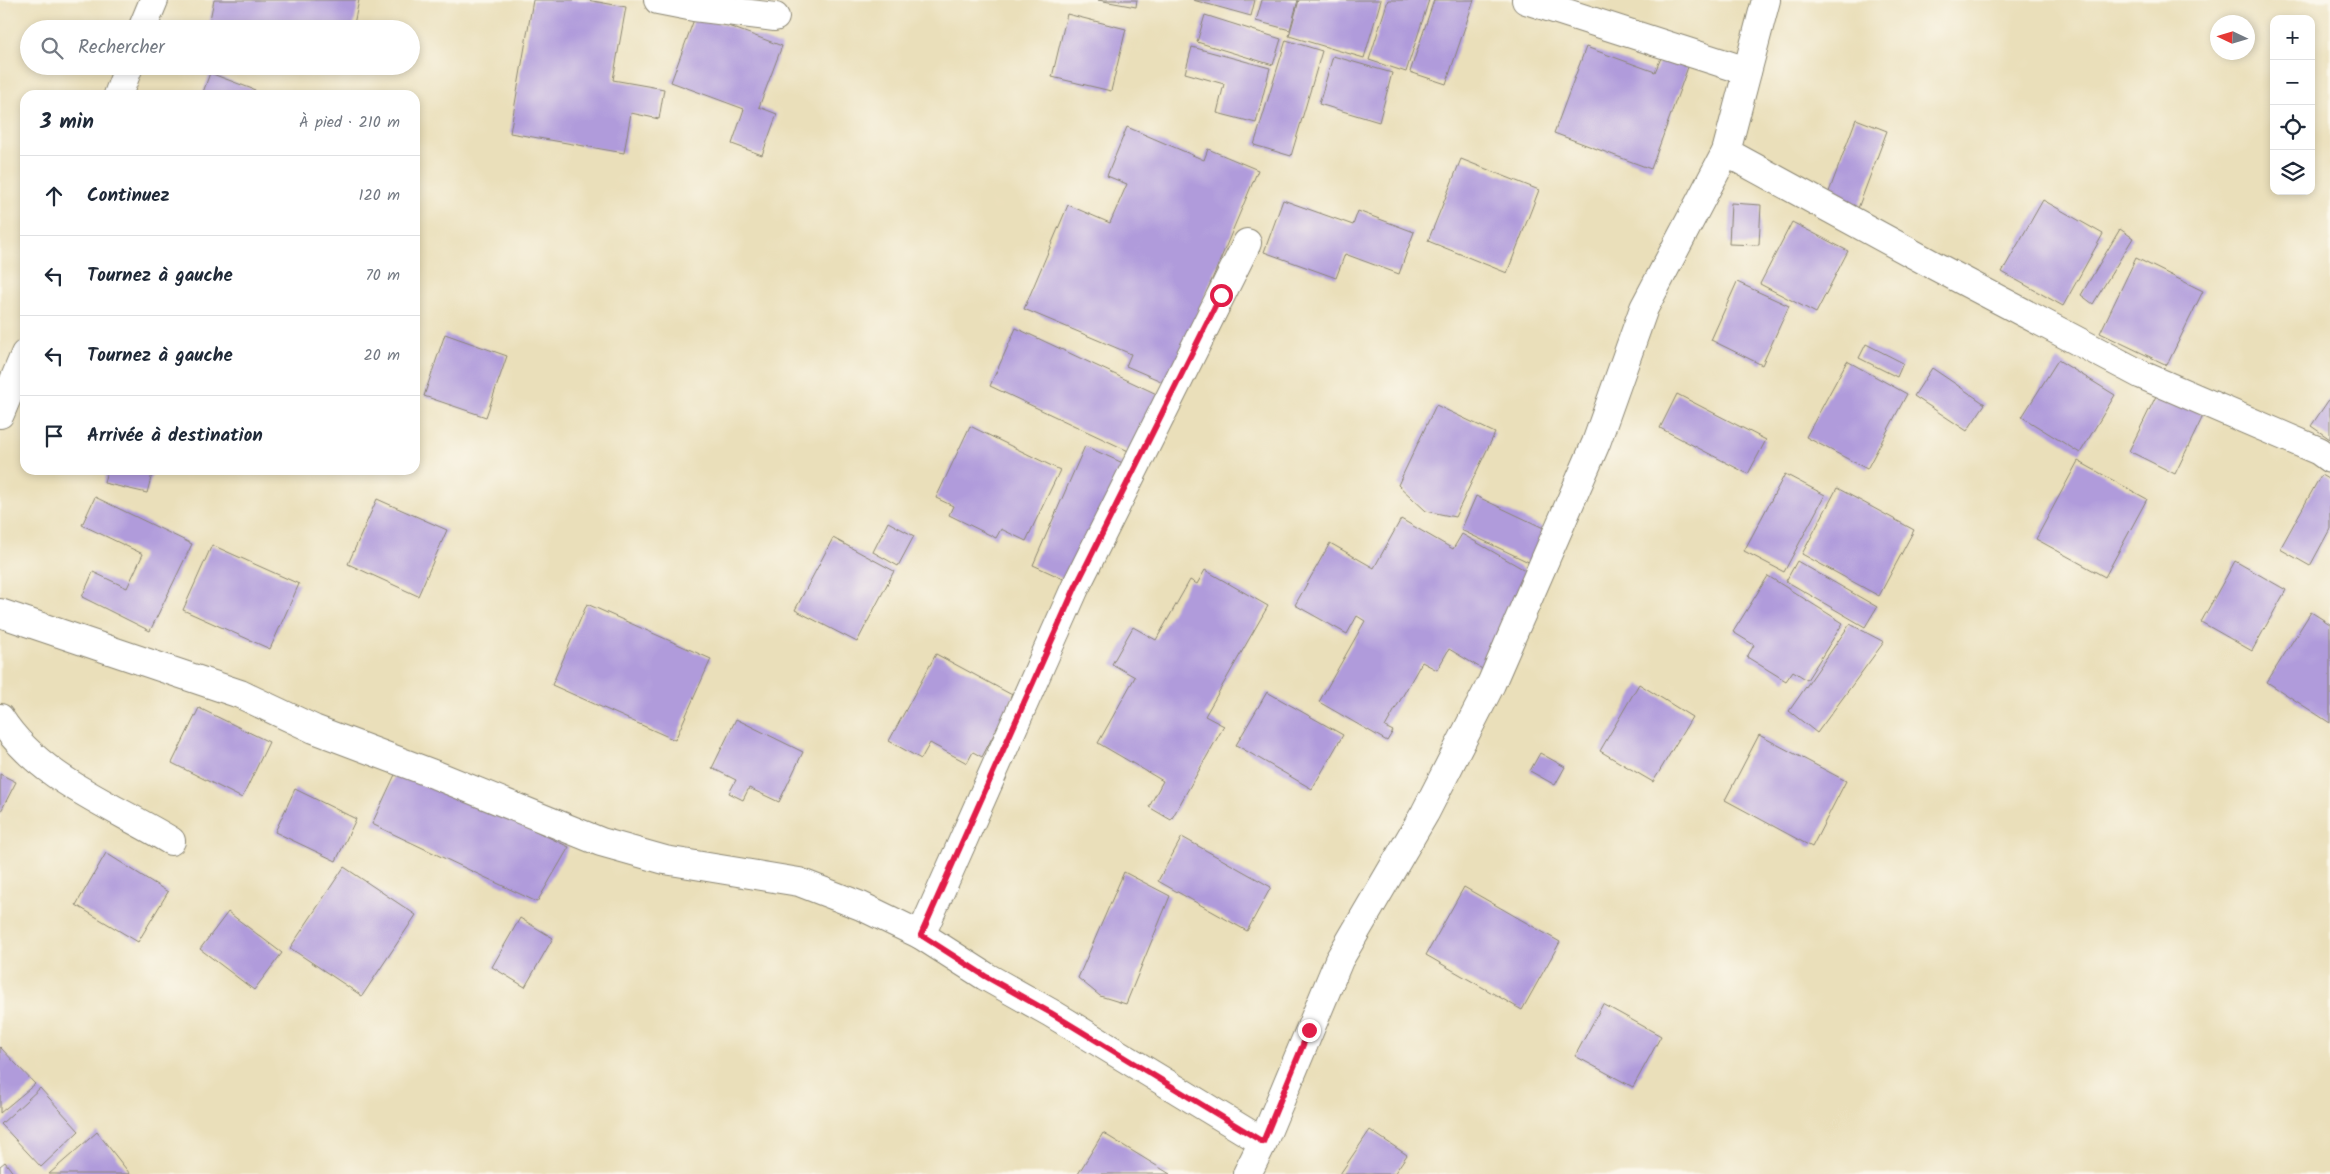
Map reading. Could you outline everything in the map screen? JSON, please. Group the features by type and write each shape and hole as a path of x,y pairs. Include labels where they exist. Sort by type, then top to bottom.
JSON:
{"street":[{"path":"146,20 154,0"},
{"path":"658,0 694,7 775,17"},
{"path":"1526,0 1747,71"},
{"path":"1247,1174 1263,1142 1339,960 1425,812 1491,684 1596,443 1644,308 1726,152 1766,0"},
{"path":"120,90 126,75"},
{"path":"1726,152 1937,267 2142,375 2319,451 2330,459"},
{"path":"921,935 1075,588 1247,243"},
{"path":"0,414 20,366"},
{"path":"0,613 240,694 314,729 445,778 601,842 665,860 799,882 861,906 921,935 985,976 1051,1013 1263,1142"},
{"path":"0,718 28,753 68,783 171,841"}],"building":[{"path":"214,0 359,0 355,20 210,20"},
{"path":"533,0 587,0 626,7 613,80 664,89 659,119 631,113 624,153 510,133"},
{"path":"1098,0 1137,0 1136,7"},
{"path":"1193,0 1255,0 1251,16"},
{"path":"1262,0 1298,0 1290,30 1256,21"},
{"path":"1299,0 1381,0 1364,58 1289,36"},
{"path":"1388,0 1429,0 1406,72 1369,60"},
{"path":"1434,0 1474,0 1446,84 1410,72"},
{"path":"696,14 782,46 759,107 777,114 762,155 732,144 744,109 671,82"},
{"path":"1067,14 1126,29 1111,91 1052,77"},
{"path":"1205,15 1281,39 1273,65 1197,42"},
{"path":"1286,40 1322,51 1291,156 1254,145"},
{"path":"1192,47 1270,68 1256,123 1217,113 1224,84 1185,73"},
{"path":"1586,47 1655,72 1661,58 1688,67 1651,169 1554,133"},
{"path":"1333,56 1392,73 1379,122 1319,104"},
{"path":"209,75 215,75 255,90 204,90"},
{"path":"1856,119 1887,131 1857,211 1826,200"},
{"path":"1127,127 1204,160 1208,149 1258,170 1168,384 1126,366 1131,354 1024,309 1068,205 1110,223 1127,184 1107,176"},
{"path":"1461,159 1539,190 1507,273 1428,241"},
{"path":"1283,200 1353,225 1358,211 1414,232 1399,274 1345,254 1336,278 1264,252"},
{"path":"2043,200 2103,234 2063,306 2002,272"},
{"path":"1731,203 1761,205 1759,245 1729,244"},
{"path":"1792,222 1848,251 1816,313 1760,284"},
{"path":"2120,229 2133,238 2093,304 2081,295"},
{"path":"2136,258 2203,291 2167,365 2100,333"},
{"path":"1737,282 1789,306 1762,365 1711,340"},
{"path":"1016,328 1163,397 1137,455 990,386"},
{"path":"445,334 507,356 486,417 424,396"},
{"path":"1866,344 1903,363 1897,377 1859,358"},
{"path":"2058,360 2115,395 2080,453 2022,417"},
{"path":"1847,361 1907,394 1867,469 1806,437"},
{"path":"1932,368 1985,404 1967,431 1914,396"},
{"path":"2158,392 2204,414 2175,474 2129,451"},
{"path":"1677,394 1766,440 1748,474 1660,428"},
{"path":"2330,398 2330,439 2311,426"},
{"path":"1436,405 1495,433 1455,517 1426,511 1398,485"},
{"path":"970,426 1060,470 1026,541 1001,529 996,538 949,515 953,506 936,498"},
{"path":"1085,446 1134,468 1081,587 1033,565"},
{"path":"2078,461 2147,499 2105,577 2036,539"},
{"path":"1785,474 1825,495 1784,572 1744,551"},
{"path":"106,475 152,475 147,493 104,483"},
{"path":"2321,475 2330,480 2330,529 2310,566 2280,549"},
{"path":"1837,488 1914,530 1879,596 1802,554"},
{"path":"1476,496 1554,533 1539,567 1461,530"},
{"path":"95,497 192,544 150,631 82,597 93,572 127,588 143,554 82,525"},
{"path":"377,499 447,530 418,596 348,564"},
{"path":"1401,519 1453,549 1462,534 1537,577 1484,670 1449,649 1437,670 1422,662 1385,727 1393,731 1387,741 1319,702 1365,621 1357,616 1347,634 1295,605 1330,543 1374,568"},
{"path":"888,522 914,536 898,566 873,552"},
{"path":"833,538 894,571 857,642 795,610"},
{"path":"212,545 299,584 270,649 183,610"},
{"path":"1797,561 1877,607 1865,627 1786,581"},
{"path":"2235,561 2286,590 2252,651 2201,622"},
{"path":"1205,570 1268,606 1205,716 1224,726 1171,820 1149,807 1163,781 1098,743 1135,677 1112,664 1133,627 1156,640 1190,580 1197,584"},
{"path":"1768,576 1843,623 1807,680 1793,671 1786,681 1747,657 1754,645 1733,632"},
{"path":"587,604 711,659 675,740 552,685"},
{"path":"2311,612 2330,624 2330,723 2267,682"},
{"path":"1850,624 1884,642 1817,733 1789,711"},
{"path":"936,654 1014,696 982,757 973,752 967,763 930,743 921,759 889,741"},
{"path":"1639,684 1692,717 1653,782 1600,751"},
{"path":"1267,692 1343,735 1312,789 1236,745"},
{"path":"199,708 269,742 242,798 172,763"},
{"path":"736,719 803,752 779,802 749,788 743,800 729,793 736,780 712,768"},
{"path":"1759,735 1846,781 1812,847 1725,800"},
{"path":"1540,753 1565,767 1555,785 1530,771"},
{"path":"399,766 569,847 537,902 372,824"},
{"path":"0,774 16,782 0,813"},
{"path":"295,789 356,819 336,861 275,832"},
{"path":"1182,837 1271,887 1247,931 1158,881"},
{"path":"106,853 168,892 138,942 76,905"},
{"path":"344,867 416,915 362,996 290,948"},
{"path":"1124,872 1170,896 1126,1004 1100,996 1078,978"},
{"path":"1464,887 1560,942 1522,1010 1426,955"},
{"path":"228,912 282,953 254,990 200,949"},
{"path":"520,918 553,938 525,987 492,967"},
{"path":"1603,1004 1661,1036 1633,1087 1575,1056"},
{"path":"0,1047 35,1084 0,1113"},
{"path":"40,1088 79,1131 41,1167 1,1124"},
{"path":"1370,1130 1407,1155 1394,1174 1340,1174"},
{"path":"97,1132 130,1174 49,1174"},
{"path":"1103,1133 1170,1174 1078,1174"},
{"path":"5,1162 14,1174 0,1174 0,1166"}],"route":[{"path":"1221,295 1075,588 921,935 985,976 1051,1013 1263,1142 1309,1030"}]}
